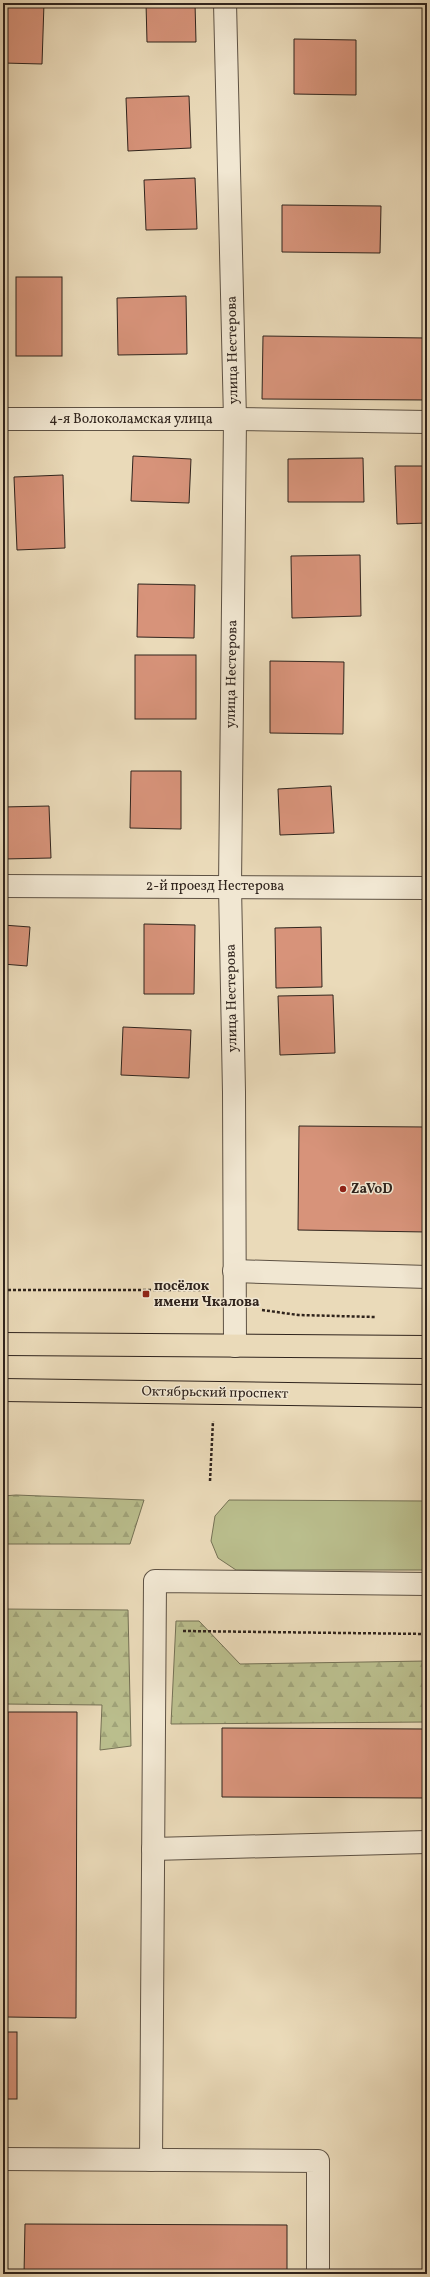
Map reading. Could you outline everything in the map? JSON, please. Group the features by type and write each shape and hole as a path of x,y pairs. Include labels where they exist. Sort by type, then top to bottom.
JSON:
{"main road":[{"path":"3,1344 427,1347"},
{"name":"Октябрьский проспект","path":"3,1390 427,1396"}],"street":[{"name":"улица Нестерова","path":"225,3 235,419 230,886 234,1092 235,1346"},
{"name":"4-я Волоколамская улица","path":"3,420 235,419 427,422"},
{"name":"2-й проезд Нестерова","path":"3,886 427,888"},
{"path":"234,1271 427,1277"},
{"path":"151,2160 155,1581 427,1584"},
{"path":"153,1849 427,1842"},
{"path":"3,2159 318,2161 318,2274"}],"path":[{"path":"3,1290 212,1290 217,1306 234,1306 298,1315 382,1317"},
{"path":"154,1631 427,1634"}],"green space":[{"path":"16,1495 144,1500 130,1544 3,1544 3,1496"},
{"path":"229,1500 427,1501 427,1570 236,1570 218,1558 211,1541 215,1516"},
{"path":"3,1609 128,1610 131,1746 100,1750 102,1705 3,1704"},
{"path":"176,1621 199,1621 240,1664 427,1661 427,1722 171,1724"}],"building":[{"path":"3,3 44,3 42,64 3,63"},
{"path":"146,3 195,3 196,42 147,42"},
{"path":"294,39 356,40 356,95 294,94"},
{"path":"189,96 191,148 128,151 126,98"},
{"path":"195,178 197,229 146,230 144,180"},
{"path":"282,205 381,206 380,253 282,252"},
{"path":"16,277 62,277 62,356 16,356"},
{"path":"186,296 187,354 118,355 117,298"},
{"path":"263,336 427,338 427,400 262,399"},
{"path":"133,456 191,459 189,503 131,501"},
{"path":"363,458 364,502 288,502 288,459"},
{"path":"395,466 427,466 427,523 397,524"},
{"path":"63,475 65,548 17,550 14,477"},
{"path":"360,555 361,616 292,618 291,556"},
{"path":"138,584 195,585 194,638 137,637"},
{"path":"135,655 196,655 196,719 135,719"},
{"path":"270,661 344,662 343,734 270,733"},
{"path":"131,771 181,771 181,829 130,828"},
{"path":"331,786 334,833 280,835 278,789"},
{"path":"49,806 51,858 3,859 3,807"},
{"path":"144,924 195,925 194,994 144,994"},
{"path":"3,925 30,927 27,966 3,964"},
{"path":"321,927 322,987 276,988 275,928"},
{"path":"333,995 335,1053 280,1055 278,996"},
{"path":"123,1027 191,1030 189,1078 121,1075"},
{"path":"299,1126 427,1127 427,1232 298,1230"},
{"path":"8,1712 77,1712 76,2018 7,2017"},
{"path":"222,1728 427,1729 427,1798 222,1797"},
{"path":"3,2032 17,2032 17,2099 3,2099"},
{"path":"25,2224 287,2225 287,2274 24,2274"}],"place":[{"name":"ZaVoD","path":"343,1189"},
{"name":"посёлок имени Чкалова","path":"146,1294"}]}
